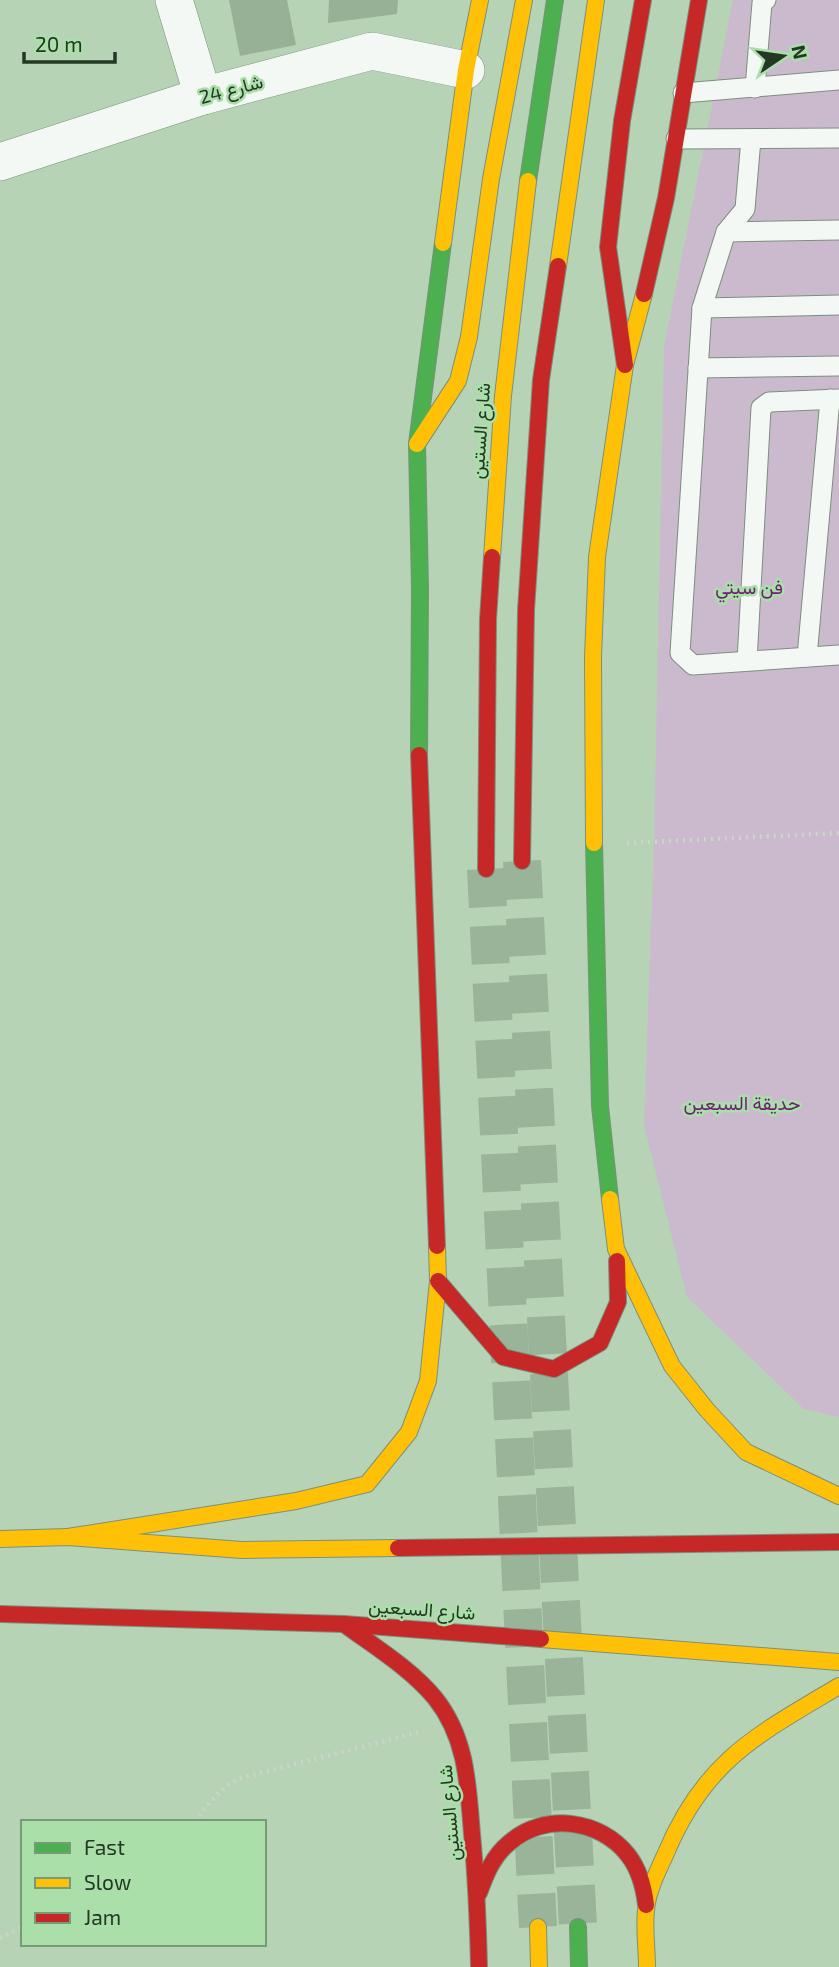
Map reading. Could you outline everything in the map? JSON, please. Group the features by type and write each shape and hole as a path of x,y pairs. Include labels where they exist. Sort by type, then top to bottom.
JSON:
{"main road":[{"path":"68,1537 296,1501 367,1484 409,1432 428,1381 438,1281 419,772 420,588 417,444 466,70 480,0"},
{"path":"417,444 458,380 469,337 491,179 523,0"},
{"name":"شارع الستين","path":"486,869 488,619 503,396 526,197 555,0"},
{"path":"522,861 526,610 541,380 596,0"},
{"path":"625,365 608,247 622,121 643,0"},
{"path":"438,1281 503,1357 554,1369 600,1343 618,1302 616,1249 600,1106 594,844 593,657 597,557 625,365 651,270 699,0"},
{"path":"616,1249 672,1366 707,1410 746,1452 839,1496"},
{"path":"0,1539 68,1537 242,1549 839,1542"},
{"name":"شارع السبعين","path":"0,1614 344,1624 839,1662"},
{"name":"شارع الستين","path":"344,1624 427,1688 442,1704 461,1742 466,1763 478,1897 479,1967"},
{"path":"646,1905 676,1825 704,1782 740,1746 839,1686"},
{"path":"478,1897 482,1877 492,1858 506,1843 524,1831 544,1824 565,1822 586,1826 605,1834 622,1847 635,1865 643,1884 646,1905 647,1967"},
{"path":"538,1927 539,1967"},
{"path":"578,1927 579,1967"}],"street":[{"path":"174,0 203,96"},
{"name":"شارع 24","path":"0,162 203,96 372,51 466,70"}],"lane":[{"path":"755,88 762,3 766,0"},
{"path":"683,93 839,80"},
{"path":"676,139 839,138"},
{"path":"751,139 745,209 726,232 702,308 680,653 693,665 839,655"},
{"path":"726,232 839,230"},
{"path":"702,308 839,304"},
{"path":"698,368 839,366"},
{"path":"747,661 761,408 769,402 835,399 807,657"}],"path":[{"path":"594,844 839,833"},
{"path":"197,1820 208,1802 221,1789 237,1779 453,1723"},
{"path":"0,1938 21,1928"}],"green space":[{"path":"733,0 839,0 839,1417 804,1409 687,1297 644,1125 654,843 664,347"}],"building":[{"path":"229,0 287,0 296,45 240,56"},
{"path":"329,0 398,0 397,14 328,23"}],"tunnel":[{"path":"522,861 578,1927"},
{"path":"486,869 538,1927"}],"traffic: fast":[{"path":"528,181 555,0"},
{"path":"419,755 417,444 443,243"},
{"path":"594,843 600,1106 610,1199"},
{"path":"578,1927 579,1967"}],"traffic: slow":[{"path":"443,243 466,70 480,0"},
{"path":"417,444 458,381 469,337 491,179 524,0"},
{"path":"558,266 596,0"},
{"path":"492,557 503,396 528,181"},
{"path":"594,843 593,657 597,557 625,365 644,294"},
{"path":"610,1199 616,1249 672,1366 707,1410 746,1452 839,1496"},
{"path":"68,1537 296,1501 367,1484 409,1432 428,1381 438,1281 437,1246"},
{"path":"0,1539 68,1537 242,1550 398,1548"},
{"path":"541,1639 839,1662"},
{"path":"647,1967 645,1918 650,1890 681,1821 698,1795 736,1753 839,1686"},
{"path":"538,1927 539,1967"}],"traffic: jam":[{"path":"625,365 608,247 622,121 643,0"},
{"path":"644,294 666,198 699,0"},
{"path":"522,861 526,610 541,380 558,266"},
{"path":"486,869 488,619 492,557"},
{"path":"419,755 437,1246"},
{"path":"438,1281 503,1357 554,1369 600,1343 618,1302 617,1261"},
{"path":"398,1548 839,1542"},
{"path":"0,1614 344,1624 541,1639"},
{"path":"344,1624 415,1677 435,1698 454,1729 464,1763 469,1798 479,1967"},
{"path":"479,1893 494,1860 509,1843 538,1827 571,1824 603,1834 628,1855 640,1879 646,1905"}],"park label":[{"name":"فن سيتي","path":"749,587"},
{"name":"حديقة السبعين","path":"742,1103"}]}
